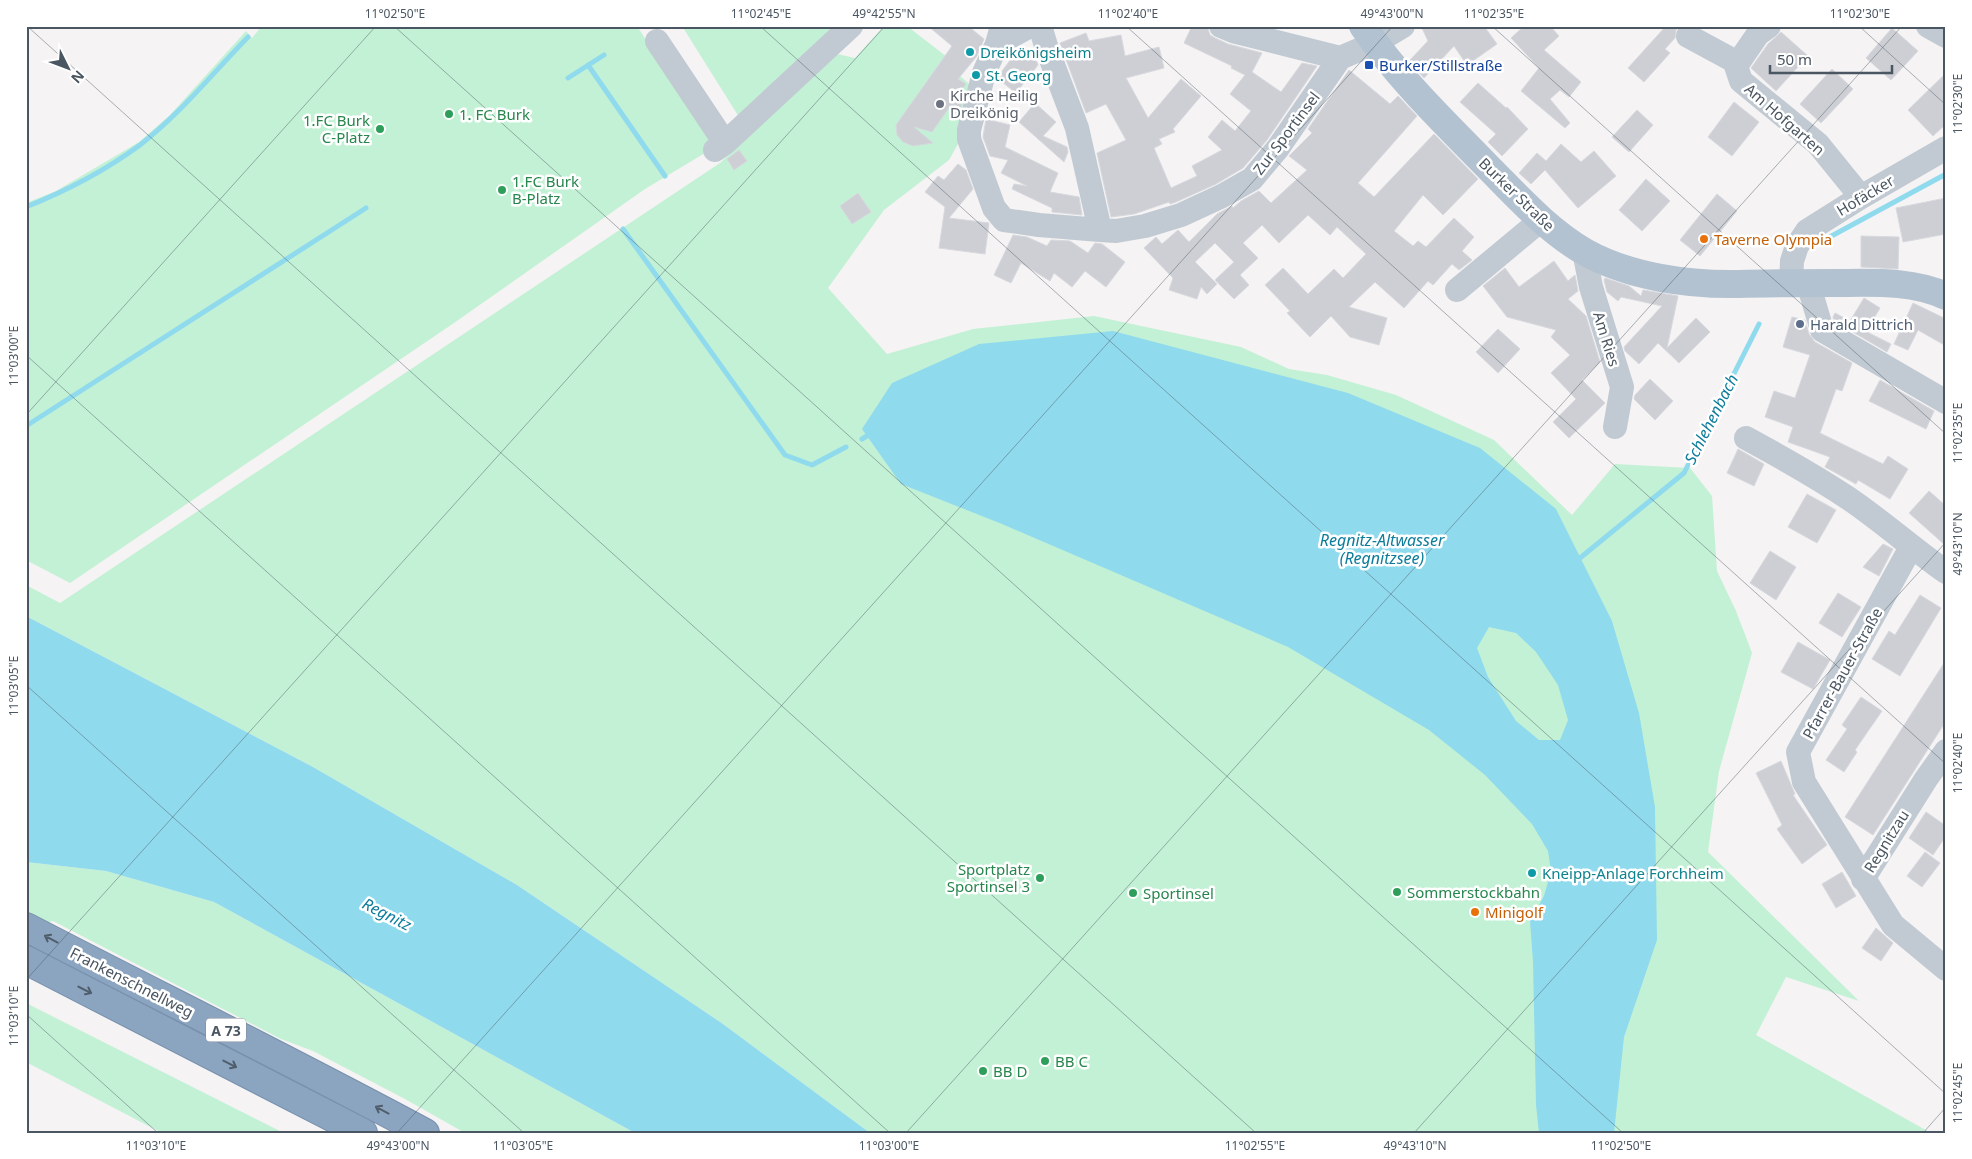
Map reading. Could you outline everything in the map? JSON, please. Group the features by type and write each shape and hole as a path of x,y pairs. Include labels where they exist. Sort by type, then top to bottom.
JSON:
{"highway":[{"name":"Frankenschnellweg","path":"26,927 156,995 324,1079 425,1133"},
{"name":"Frankenschnellweg","path":"26,960 363,1133"}],"main road":[{"name":"Burker Straße","path":"1369,35 1455,133 1541,220 1584,251 1635,272 1682,281 1728,284 1909,285 1946,296"}],"street":[{"path":"657,41 720,146 851,26"},
{"path":"999,35 1030,26"},
{"path":"1040,26 1077,128 1100,230"},
{"path":"1221,26 1233,31 1340,58 1369,35 1402,26"},
{"path":"1688,36 1738,62 1758,34 1769,26"},
{"path":"1928,26 1946,36"},
{"name":"Zur Sportinsel","path":"999,35 984,74 969,130 970,139 994,208 1004,220 1100,230 1116,231 1145,226 1182,215 1252,180 1278,148 1340,58"},
{"name":"Am Hofgarten","path":"1738,62 1736,66 1741,81 1818,144 1861,197"},
{"name":"Hofäcker","path":"1800,283 1792,261 1797,246 1807,231 1861,197 1946,148"},
{"path":"1457,290 1541,220"},
{"name":"Am Ries","path":"1584,251 1591,287 1622,387 1615,427"},
{"path":"1800,283 1822,330 1946,402"},
{"path":"1746,438 1798,466 1849,499 1911,548 1946,572"},
{"name":"Pfarrer-Bauer-Straße","path":"1863,878 1804,782 1798,752 1911,548"},
{"name":"Regnitzau","path":"1946,751 1863,878 1893,925 1946,969"}],"green space":[{"path":"262,26 637,26 715,147 645,189 451,325 70,583 26,560 26,203 56,191 139,142 170,115 246,31 252,38"},
{"path":"682,26 849,26 744,125"},
{"path":"884,26 907,26 947,57 945,63 975,89 958,144 949,160 884,210 828,288 887,354 973,329 1094,316 1241,347 1289,369 1327,375 1396,395 1494,440 1572,515 1615,464 1690,468 1712,496 1717,571 1736,611 1752,653 1719,771 1708,852 1859,1001 1786,977 1756,1035 1931,1133 870,1133 723,1024 517,885 313,767 26,616 26,585 60,603 720,163 837,54 855,58"},
{"path":"26,862 106,871 214,902 635,1133 465,1133 313,1051 281,1039 53,921 26,928"},
{"path":"26,1003 283,1133 162,1133 26,1062"}],"water":[{"name":"Regnitz-Altwasser (Regnitzsee)","path":"1113,331 1348,393 1480,448 1556,509 1612,621 1639,713 1655,807 1657,940 1624,1037 1614,1133 1539,1133 1536,1105 1533,962 1530,921 1544,896 1551,871 1548,851 1532,824 1485,775 1429,730 1288,647 1002,524 901,484 862,429 892,383 979,344","holes":["1489,627 1516,633 1536,652 1558,685 1568,720 1560,740 1539,740 1516,721 1488,677 1477,648"]},
{"name":"Regnitz","path":"26,616 313,767 517,885 723,1024 870,1133 635,1133 214,902 106,871 26,862"}],"building":[{"name":"Kirche Heilig Dreikönig","path":"928,26 968,26 984,39 977,56 958,79 966,84 960,92 964,95 959,115 949,108 932,132 914,127 933,143 913,146 903,142 897,135 896,125 952,46"},
{"path":"1192,26 1201,26 1208,29 1210,35 1228,44 1262,53 1252,72 1281,92 1302,63 1317,66 1267,140 1243,168 1216,184 1176,202 1170,204 1169,202 1134,214 1111,217 1097,153 1126,140 1106,104 1086,113 1060,43 1086,33 1089,41 1121,35 1125,56 1159,47 1164,68 1126,78 1148,118 1181,79 1201,96 1173,129 1175,132 1159,139 1162,144 1154,148 1171,188 1197,176 1192,166 1222,150 1208,137 1222,120 1235,131 1251,111 1230,94 1245,75 1231,68 1232,66 1184,43"},
{"path":"1421,26 1484,26 1497,44 1467,65 1454,46 1424,78 1409,61 1428,41"},
{"path":"1524,26 1550,26 1559,36 1544,50 1581,82 1569,97 1560,90 1550,99 1570,123 1565,128 1521,91 1539,68 1511,38"},
{"path":"1666,26 1679,26 1676,30 1675,38 1665,49 1670,53 1644,82 1628,68"},
{"path":"1892,28 1918,51 1891,80 1866,58"},
{"path":"1781,32 1808,56 1776,91 1751,68 1768,44"},
{"path":"1019,48 1037,62 1038,65 1016,93 997,78"},
{"path":"1832,69 1853,89 1821,123 1800,104"},
{"path":"1349,70 1390,104 1398,96 1417,116 1358,183 1374,197 1434,134 1478,179 1443,215 1423,195 1394,231 1413,246 1418,241 1426,247 1454,218 1474,237 1462,251 1472,260 1459,270 1452,264 1433,285 1428,281 1404,308 1375,282 1349,307 1387,318 1379,345 1350,337 1331,316 1310,337 1287,313 1290,311 1265,285 1283,268 1308,294 1334,269 1343,278 1366,254 1337,227 1330,235 1308,215 1279,243 1262,225 1243,243 1258,258 1240,275 1249,285 1234,299 1215,280 1234,262 1215,243 1195,262 1217,284 1207,294 1201,287 1197,299 1169,290 1173,278 1144,248 1156,237 1162,244 1178,230 1189,242 1217,214 1232,206 1233,208 1259,191 1271,203 1307,170 1289,156 1312,133 1308,129"},
{"path":"1946,73 1946,124 1933,136 1908,110"},
{"path":"1478,83 1507,107 1528,129 1502,156 1488,142 1496,134 1460,102"},
{"path":"1734,102 1759,122 1732,156 1708,137"},
{"path":"1035,103 1056,122 1043,136 1067,147 1068,152 1064,162 1019,122"},
{"path":"1637,110 1653,125 1629,152 1612,137"},
{"path":"986,119 1010,125 1005,147 1058,173 1050,192 1079,197 1082,215 1052,212 1052,208 1012,189 1014,184 1027,186 1001,173 1008,160 990,156 983,137"},
{"path":"1561,144 1581,162 1594,151 1616,176 1578,208 1545,170 1531,184 1519,173 1537,153 1546,161"},
{"path":"739,150 747,161 734,170 727,159"},
{"path":"958,164 966,170 973,189 949,218 989,223 985,254 939,248 945,207 925,192 938,176 944,180"},
{"path":"1646,179 1670,201 1642,231 1619,210"},
{"path":"858,193 871,212 852,224 840,206"},
{"path":"1717,194 1737,211 1700,256 1680,240"},
{"path":"1946,198 1946,234 1903,242 1896,208"},
{"path":"1013,235 1027,237 1047,246 1051,240 1070,241 1088,253 1095,243 1102,244 1125,262 1106,287 1085,271 1072,287 1054,273 1050,281 1021,263 1011,283 994,275"},
{"path":"1861,236 1899,237 1898,269 1861,267"},
{"path":"1554,261 1568,281 1575,275 1578,291 1568,299 1586,316 1600,362 1582,380 1605,403 1569,438 1553,422 1576,399 1551,373 1570,355 1551,337 1556,330 1507,317 1483,286 1505,268 1519,287"},
{"path":"1605,278 1629,286 1641,296 1643,290 1678,296 1667,348 1696,318 1710,332 1679,363 1658,343 1639,364 1625,351 1624,347 1662,306 1621,297 1618,301 1607,292"},
{"path":"1864,298 1880,308 1867,332 1891,344 1887,352 1834,321 1835,313 1850,321"},
{"path":"1913,303 1946,319 1946,346 1918,330 1908,350 1894,344"},
{"path":"1792,317 1805,320 1809,334 1815,342 1852,363 1842,391 1836,389 1820,433 1883,464 1888,456 1908,469 1890,499 1858,480 1856,484 1825,467 1830,457 1788,442 1793,427 1765,417 1774,391 1795,398 1810,355 1783,347"},
{"path":"1498,329 1520,349 1498,373 1476,352"},
{"path":"1650,379 1673,401 1655,420 1634,399 1635,395"},
{"path":"1880,380 1934,411 1926,429 1869,401"},
{"path":"1738,449 1764,464 1754,486 1727,473"},
{"path":"1929,491 1946,506 1946,546 1909,513"},
{"path":"1807,494 1836,510 1817,543 1788,527"},
{"path":"1883,544 1893,549 1879,576 1863,567"},
{"path":"1770,551 1796,567 1776,600 1750,583"},
{"path":"1838,593 1861,607 1842,637 1819,623"},
{"path":"1920,595 1941,608 1900,676 1872,659 1889,631 1895,635"},
{"path":"1798,642 1830,660 1813,689 1781,672"},
{"path":"1946,660 1946,721 1873,835 1845,817"},
{"path":"1861,697 1882,711 1855,750 1857,752 1844,772 1826,760 1847,729 1842,725"},
{"path":"1781,761 1795,794 1793,795 1827,845 1802,864 1777,829 1782,825 1756,773"},
{"path":"1926,812 1946,826 1946,836 1933,855 1909,838"},
{"path":"1925,852 1940,863 1922,887 1907,876"},
{"path":"1842,872 1856,896 1836,908 1822,884"},
{"path":"1876,928 1893,943 1881,961 1862,948"}],"waterway":[{"path":"26,207 85,179 140,145 183,107 248,37"},
{"path":"568,78 604,55"},
{"path":"588,65 665,176"},
{"name":"Schlehenbach","path":"1826,239 1946,174"},
{"path":"26,426 366,208"},
{"path":"623,229 785,455 812,465 846,447"},
{"name":"Schlehenbach","path":"1580,558 1684,473 1759,324"},
{"path":"862,439 867,436"}],"place":[{"name":"Dreikönigsheim","path":"970,52"},
{"name":"Burker/Stillstraße","path":"1369,65"},
{"name":"St. Georg","path":"976,75"},
{"name":"Kirche Heilig Dreikönig","path":"940,104"},
{"name":"1. FC Burk","path":"449,114"},
{"name":"1.FC Burk C-Platz","path":"380,129"},
{"name":"1.FC Burk B-Platz","path":"502,190"},
{"name":"Taverne Olympia","path":"1704,239"},
{"name":"Harald Dittrich","path":"1800,324"},
{"name":"Kneipp-Anlage Forchheim","path":"1532,873"},
{"name":"Sportplatz Sportinsel 3","path":"1040,878"},
{"name":"Sommerstockbahn","path":"1397,892"},
{"name":"Sportinsel","path":"1133,893"},
{"name":"Minigolf","path":"1475,912"},
{"name":"BB C","path":"1045,1061"},
{"name":"BB D","path":"983,1071"}]}
